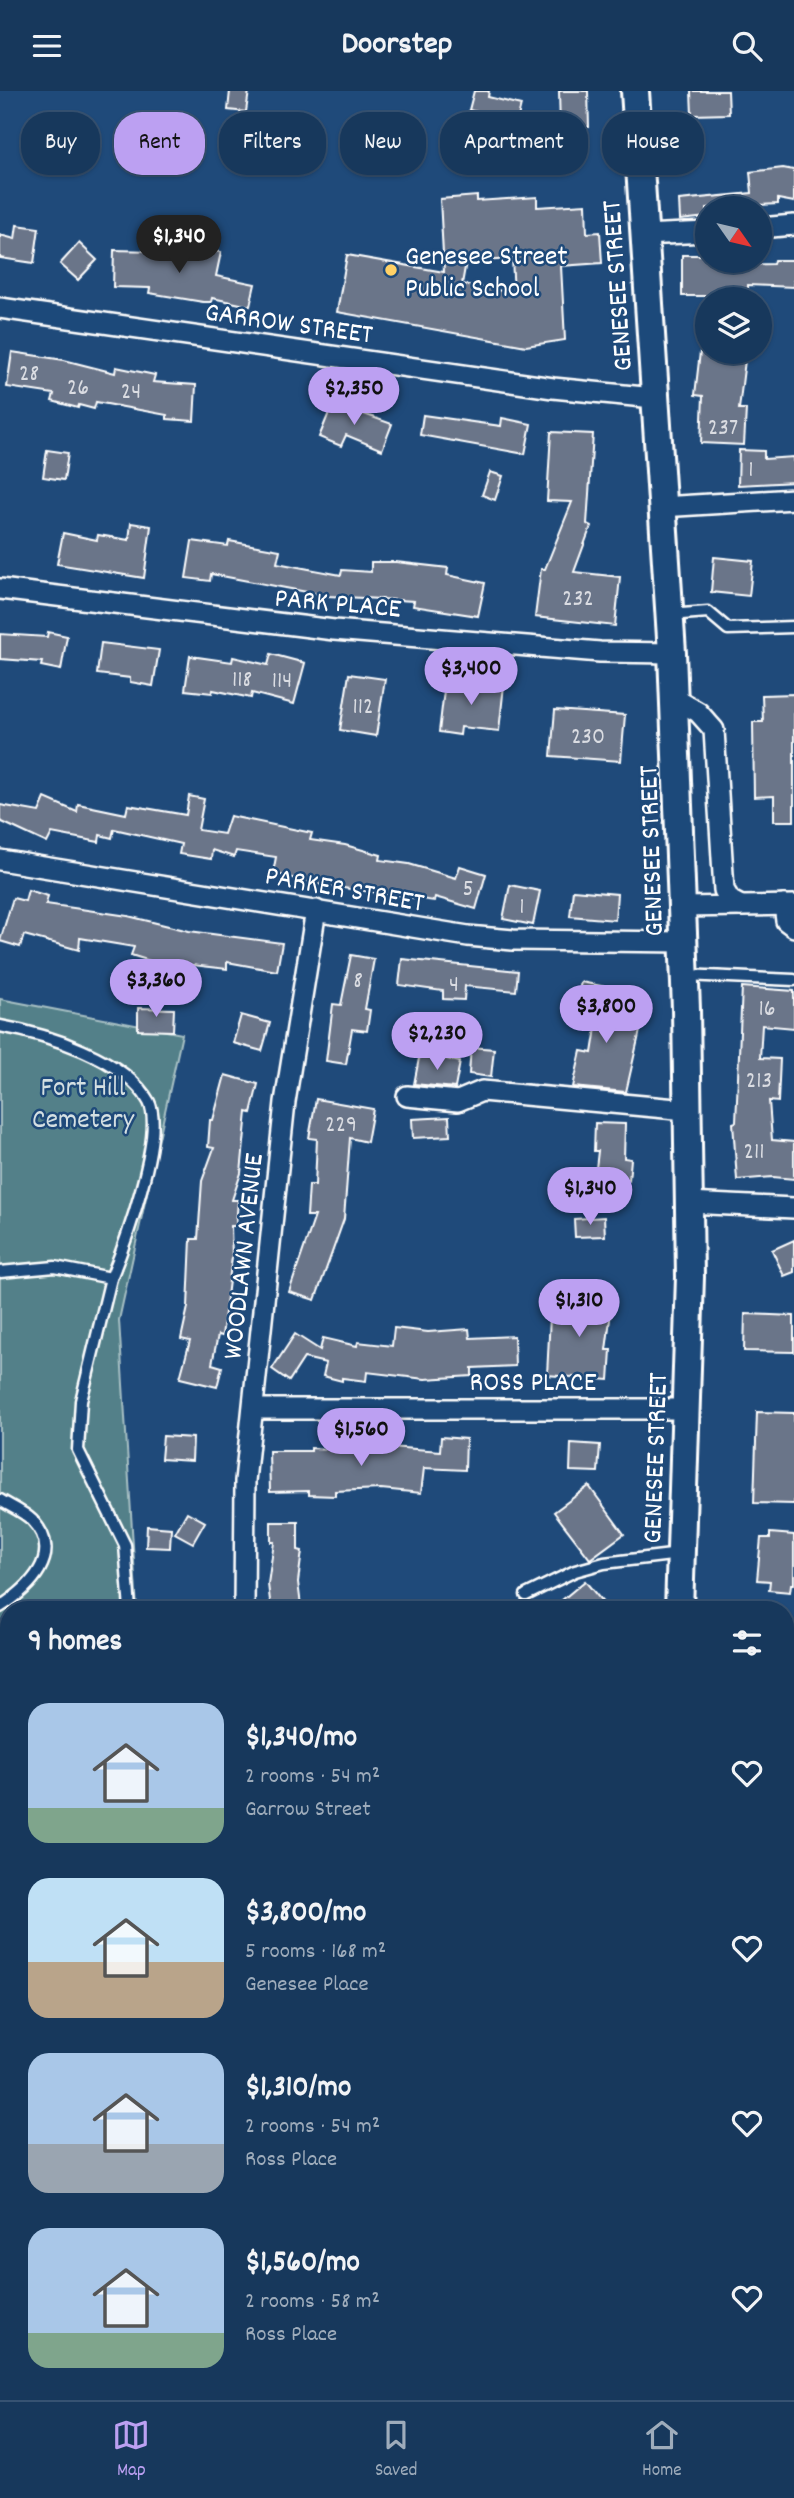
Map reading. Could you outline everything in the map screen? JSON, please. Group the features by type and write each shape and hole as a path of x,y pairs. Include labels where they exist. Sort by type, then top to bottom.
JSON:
{"main road":[{"name":"GENESEE STREET","path":"635,91 674,698 684,975 688,1203 687,1409 679,1601"}],"street":[{"path":"772,227 794,225"},
{"path":"643,235 695,233"},
{"name":"GARROW STREET","path":"0,308 553,388 654,398"},
{"path":"661,507 794,499"},
{"name":"PARK PLACE","path":"0,589 334,630 600,652 671,653"},
{"path":"674,698 698,712 714,730 724,890 730,900 741,906"},
{"name":"PARKER STREET","path":"0,860 429,930 502,939 683,942"},
{"path":"682,907 789,905 786,921 794,927"},
{"name":"WOODLAWN AVENUE","path":"244,1601 243,1517 285,1102 316,910"},
{"path":"407,1096 458,1101 482,1091 687,1110"},
{"path":"688,1203 794,1208"},
{"name":"ROSS PLACE","path":"253,1409 687,1409"}],"lane":[{"path":"669,615 708,612 728,629 794,627"},
{"path":"684,975 794,980"},
{"path":"0,1026 36,1032 96,1057 134,1083 150,1104 151,1140 141,1189 127,1238 111,1278 81,1401 78,1450 125,1545 129,1601"},
{"path":"0,1272 55,1267 111,1278"},
{"path":"0,1500 33,1521 43,1540 46,1558 37,1576 10,1601"},
{"path":"526,1595 575,1571 604,1563 681,1554"}],"green space":[{"name":"Fort Hill Cemetery","path":"0,999 182,1034 119,1320 136,1601 0,1601"}],"building":[{"path":"230,91 249,91 246,112 228,110"},
{"path":"474,91 489,91 488,97 521,105 519,112 469,110"},
{"path":"559,91 588,91 589,127 588,112 560,112"},
{"path":"691,91 728,91 729,114 692,112"},
{"path":"783,168 794,170 794,202 778,199 778,204 772,204 772,196 721,196 752,193 750,172"},
{"name":"Genesee Street Public School","path":"477,196 477,201 537,197 537,207 586,204 587,233 600,232 602,263 561,266 565,340 526,346 337,312 347,255 444,272 440,199","holes":["512,259 514,293 462,284 466,262"]},
{"path":"695,198 695,218 680,220 679,200"},
{"path":"17,225 39,228 34,263 0,258 0,235 15,239"},
{"path":"79,243 97,260 78,280 60,264"},
{"path":"157,244 221,252 216,276 255,284 250,306 212,298 211,302 203,302 149,293 150,288 113,287 114,250 156,251"},
{"path":"682,255 695,255 695,273 772,273 774,260 794,260 794,287 695,287 695,296 682,296"},
{"path":"12,352 64,360 115,373 116,367 155,375 153,382 196,385 194,421 167,419 167,415 96,402 94,409 79,405 78,408 52,401 54,394 7,387"},
{"path":"699,364 745,364 739,409 746,409 744,445 701,443 703,396 695,395"},
{"path":"333,403 392,424 382,450 346,435 341,446 319,437"},
{"path":"423,415 501,426 502,418 531,424 525,454 420,435"},
{"path":"551,432 593,434 587,524 591,526 574,572 620,577 615,626 535,617 541,569 545,569 572,502 547,501"},
{"path":"47,450 68,453 64,480 43,477"},
{"path":"739,450 764,451 764,459 794,457 794,482 738,485"},
{"path":"490,472 503,476 495,500 482,495"},
{"path":"131,523 151,526 144,578 57,564 63,533 97,540 98,535 129,540"},
{"path":"192,541 228,546 229,541 280,550 277,563 341,575 342,570 371,572 371,562 396,562 448,568 447,575 485,583 478,616 413,606 414,601 328,596 211,574 210,581 186,578"},
{"path":"714,557 753,561 749,596 711,592"},
{"path":"48,632 67,636 61,670 41,666 42,662 0,659 0,634 47,637"},
{"path":"101,643 159,650 153,686 130,682 130,678 97,674"},
{"path":"271,654 305,663 294,704 252,693 251,698 213,690 212,693 185,690 190,656 232,662 233,657 268,665"},
{"path":"349,674 385,679 376,736 340,730"},
{"path":"445,682 504,685 499,731 461,727 460,735 439,732"},
{"path":"794,694 794,821 774,821 774,796 754,797 753,722 763,722 762,695"},
{"path":"555,710 625,715 621,761 551,756"},
{"path":"189,796 204,799 198,830 224,834 230,816 312,833 310,840 345,845 381,855 380,860 409,864 456,878 460,866 486,874 476,909 435,897 434,901 315,884 273,873 276,857 236,851 234,857 212,850 211,859 179,854 181,844 114,829 112,838 100,835 99,842 52,833 47,843 0,821 0,805 39,812 45,798 77,812 78,804 126,814 128,805 186,815"},
{"path":"510,885 540,891 533,925 503,919"},
{"path":"28,890 48,896 46,904 128,916 189,931 282,943 277,971 227,962 227,969 184,964 183,976 162,972 163,965 131,955 134,947 80,938 79,950 24,935 20,947 0,941 13,898 25,901"},
{"path":"573,890 617,894 615,920 570,916"},
{"path":"351,955 374,959 365,1009 370,1010 367,1031 352,1029 346,1064 326,1061 333,1004 341,1005"},
{"path":"402,959 518,971 516,991 465,986 464,1000 443,999 443,991 399,985"},
{"path":"581,982 617,989 610,1021 641,1026 626,1092 573,1087 581,1051 592,1053 599,1009 576,1003"},
{"path":"742,987 794,991 794,1028 762,1025 760,1058 780,1059 778,1102 769,1101 772,1140 794,1142 794,1179 773,1177 737,1180 733,1123 736,1122"},
{"path":"138,1008 174,1009 173,1031 138,1030"},
{"path":"241,1015 270,1023 262,1051 233,1043"},
{"path":"471,1047 494,1049 491,1077 469,1074"},
{"path":"420,1053 460,1062 455,1088 414,1084"},
{"path":"225,1075 258,1084 251,1113 247,1112 241,1173 232,1200 238,1200 236,1226 231,1226 232,1257 222,1336 218,1335 212,1364 222,1367 217,1387 180,1378 190,1341 181,1339 188,1307 191,1239 198,1239 202,1181 214,1148 208,1147 210,1120 213,1120"},
{"path":"316,1099 373,1109 367,1142 350,1138 344,1219 315,1300 289,1292 315,1216 307,1216 309,1185 315,1185 317,1139 309,1138"},
{"path":"449,1117 450,1136 413,1138 412,1119"},
{"path":"595,1123 625,1124 624,1158 631,1159 629,1180 595,1177 598,1151 594,1151"},
{"path":"604,1217 605,1236 575,1237 574,1219"},
{"path":"794,1240 794,1272 784,1276 772,1250"},
{"path":"551,1297 612,1304 606,1350 611,1350 609,1380 547,1375"},
{"path":"745,1314 794,1316 794,1352 744,1351"},
{"path":"394,1328 428,1332 469,1329 470,1338 514,1336 515,1366 472,1368 472,1376 425,1379 367,1372 366,1381 342,1378 342,1381 323,1376 326,1363 304,1358 289,1381 272,1369 295,1334 320,1350 323,1338 357,1346 358,1342 392,1346"},
{"path":"757,1412 794,1413 794,1504 754,1503"},
{"path":"163,1436 193,1438 192,1461 161,1459"},
{"path":"441,1437 466,1439 465,1470 424,1468 421,1493 381,1489 335,1491 335,1496 309,1495 309,1491 270,1492 269,1451 311,1451 311,1448 351,1450 351,1446 378,1446 440,1451"},
{"path":"571,1443 600,1445 598,1472 570,1471"},
{"path":"589,1486 624,1534 590,1559 554,1512"},
{"path":"187,1512 205,1522 193,1543 175,1533"},
{"path":"271,1522 298,1522 298,1550 302,1551 298,1582 300,1601 270,1601 268,1584 274,1542 271,1542"},
{"path":"147,1526 171,1528 170,1548 146,1547"},
{"path":"770,1533 794,1535 794,1584 791,1584 790,1592 769,1590 770,1581 757,1580 761,1538 770,1538"},
{"path":"585,1581 602,1601 561,1601"}],"place":[{"name":"Genesee Street Public School","path":"391,270"}]}
